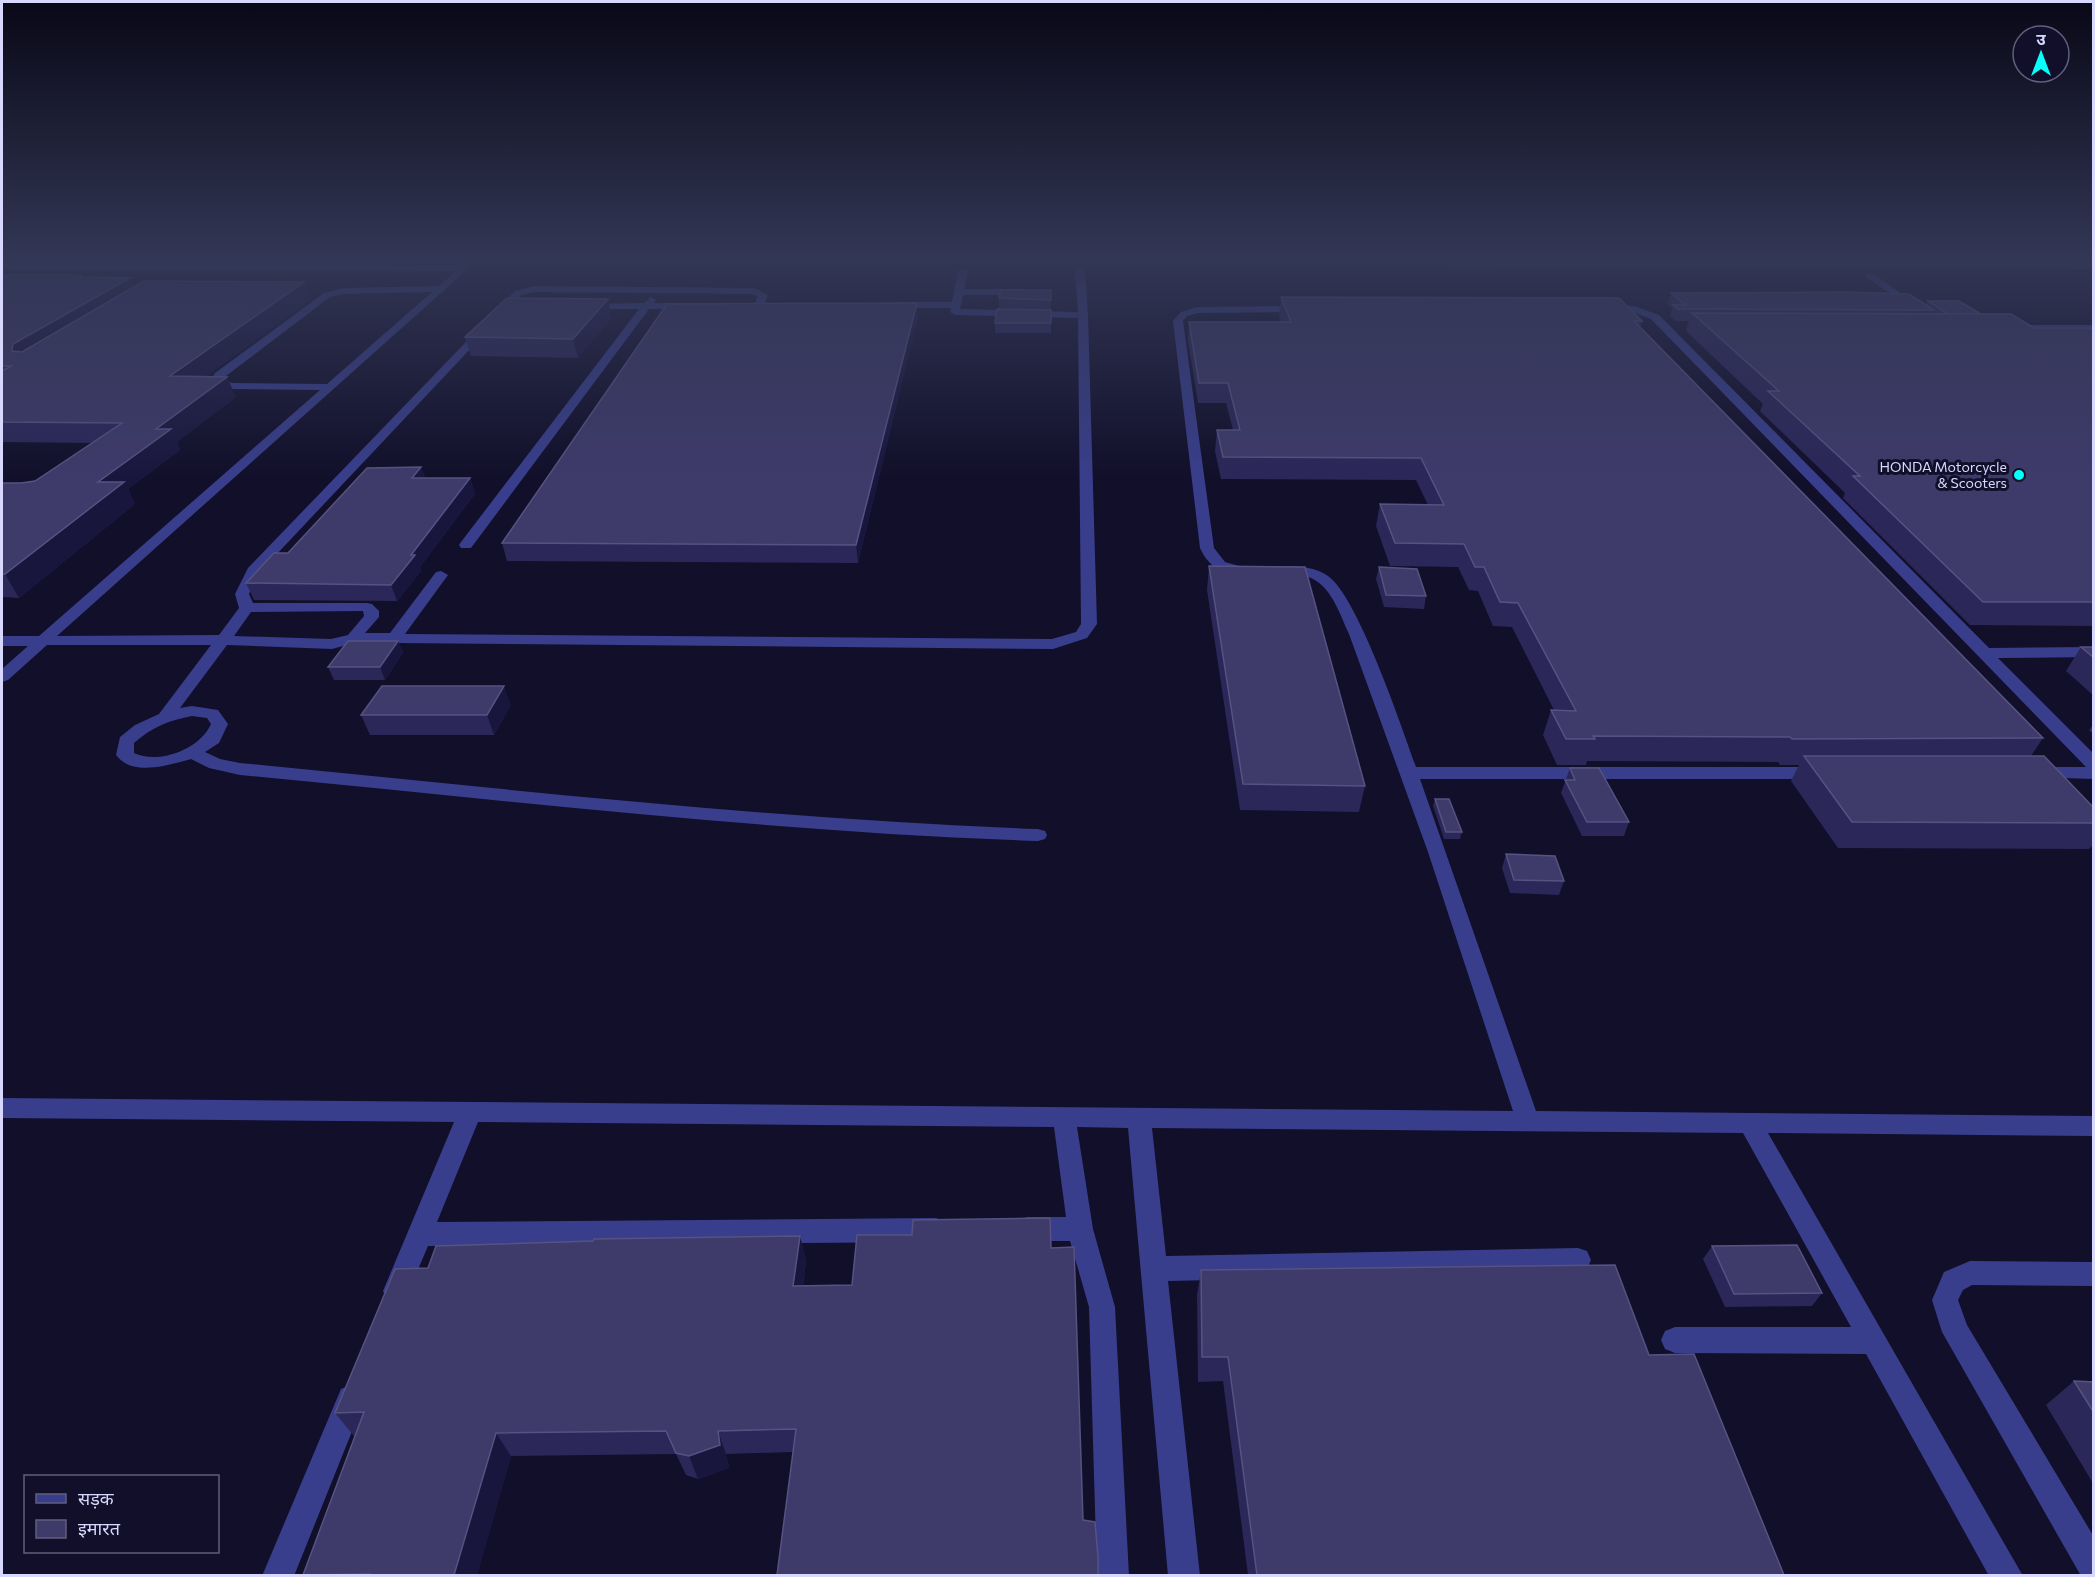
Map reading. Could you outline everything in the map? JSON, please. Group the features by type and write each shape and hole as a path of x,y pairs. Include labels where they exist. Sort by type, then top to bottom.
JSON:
{"street":[{"path":"276,333 219,375 216,381 231,386 330,387"},
{"path":"2,677 391,333"},
{"path":"247,608 242,594 253,571 485,333"},
{"path":"466,545 627,333"},
{"path":"2,641 223,640 332,644 353,638 394,638 1053,644 1082,635 1089,624 1083,333"},
{"path":"1179,333 1207,548 1211,558 1228,570 1293,570 1315,575 1326,581 1334,592 1357,637 1411,773 1528,1121"},
{"path":"1676,333 1982,653 2094,765"},
{"path":"394,638 441,575"},
{"path":"247,608 367,607 372,611 371,617 353,638"},
{"path":"166,716 247,608"},
{"path":"1982,653 2094,652"},
{"path":"192,711 202,712 212,714 220,724 213,739 192,753 165,761 139,762 125,755 126,741 133,734 141,727 166,716 192,711"},
{"path":"192,753 215,764 240,769 730,816 936,832 1038,835"},
{"path":"1411,773 1842,773"},
{"path":"2022,773 2094,773"},
{"path":"2,1108 2094,1126"},
{"path":"387,1311 470,1112"},
{"path":"1064,1117 1080,1228 1102,1306 1113,1575"},
{"path":"1139,1118 1184,1575"},
{"path":"1750,1123 2007,1575"},
{"path":"1009,1229 1080,1228"},
{"path":"419,1234 962,1230"},
{"path":"1154,1269 1578,1260"},
{"path":"2094,1274 1970,1274 1953,1281 1945,1300 1956,1332 2094,1567"},
{"path":"1675,1340 1874,1341"},
{"path":"278,1575 360,1377"}],"building":[{"path":"2,333 33,333 13,344 12,351 22,352 55,333 232,333 170,376 227,377 156,429 171,429 98,482 124,482 5,574 2,574 2,483 35,481 122,423 2,422 2,371 11,366 2,366"},
{"path":"470,333 579,333 573,339 465,337"},
{"path":"647,333 910,333 856,545 502,543"},
{"path":"1191,333 1645,333 2043,738 1792,739 1790,737 1593,736 1595,739 1566,739 1551,710 1576,711 1518,603 1500,602 1484,567 1475,567 1464,544 1395,543 1380,504 1444,505 1421,458 1223,457 1217,430 1240,430 1228,383 1199,383"},
{"path":"1714,333 2094,333 2094,602 1983,602 1853,476 1860,476 1768,391 1779,391"},
{"path":"421,467 412,478 470,478 391,585 246,583 274,553 288,553 367,468"},
{"path":"1209,566 1305,567 1365,786 1243,784"},
{"path":"1379,567 1417,569 1426,596 1386,595"},
{"path":"348,641 398,641 380,667 328,667"},
{"path":"2081,647 2094,647 2094,658"},
{"path":"382,686 504,686 487,715 361,715"},
{"path":"1804,756 2044,756 2094,808 2094,823 1852,822"},
{"path":"1570,768 1599,768 1629,822 1587,822 1565,780 1575,780"},
{"path":"1435,799 1449,799 1462,832 1446,832"},
{"path":"1506,854 1555,856 1564,881 1514,880"},
{"path":"1050,1218 1051,1248 1074,1247 1083,1520 1095,1522 1098,1575 777,1575 796,1429 718,1431 720,1445 689,1456 676,1453 666,1431 496,1433 454,1575 303,1575 364,1412 335,1413 395,1269 428,1268 436,1246 593,1241 594,1239 800,1236 793,1286 852,1285 857,1235 912,1235 913,1220"},
{"path":"1797,1245 1822,1293 1734,1294 1712,1246"},
{"path":"1615,1265 1649,1355 1694,1354 1784,1575 1257,1575 1228,1357 1202,1357 1201,1270"},
{"path":"2074,1381 2094,1382 2094,1413"}],"place":[{"name":"HONDA Motorcycle & Scooters","path":"2019,475"}]}
